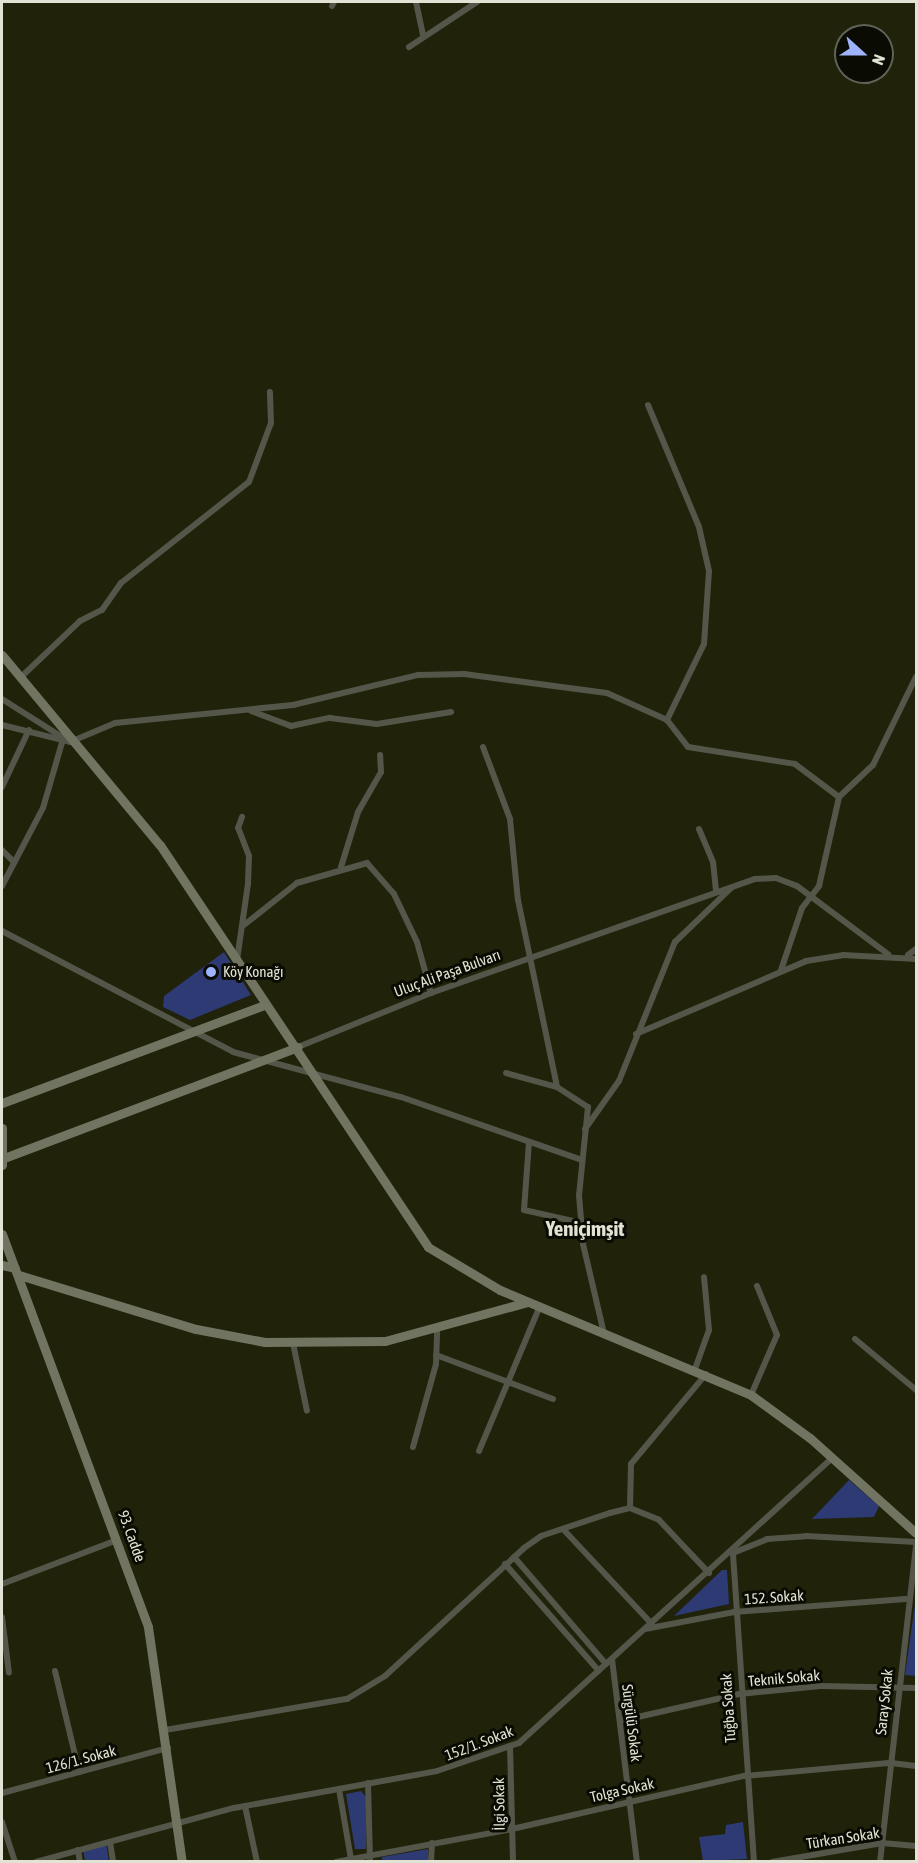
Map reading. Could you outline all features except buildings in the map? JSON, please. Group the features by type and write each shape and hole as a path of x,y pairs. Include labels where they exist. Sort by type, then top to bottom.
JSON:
{"street":[{"path":"416,2 423,36"},
{"path":"409,47 477,2"},
{"path":"20,678 80,621 102,610 121,582 249,482 271,423 270,392"},
{"path":"648,405 699,527 709,571 704,644 667,720"},
{"path":"2,655 66,741 159,845 264,1005 298,1047 308,1073 428,1247 456,1268 528,1302 603,1329 751,1395 832,1458 916,1533"},
{"path":"2,724 66,741 114,723 251,711 375,689 418,675 464,674 607,693 667,720 688,747 795,764 839,797"},
{"path":"781,970 789,938 813,895 827,862 839,797 873,765 916,677"},
{"path":"2,699 66,741"},
{"path":"251,711 291,726 330,718 377,724 452,712"},
{"path":"2,787 29,730"},
{"path":"2,886 43,808 66,741"},
{"path":"483,747 510,819 518,900 533,958 557,1087"},
{"path":"341,867 358,812 381,772 380,755"},
{"path":"236,962 244,926 249,856 238,828 242,817"},
{"path":"699,829 713,862 716,891"},
{"path":"2,850 14,862"},
{"path":"244,926 297,883 341,867 367,863 394,894 417,942 431,993"},
{"name":"Uluç Ali Paşa Bulvarı","path":"2,1128 3,1162 431,993 734,885 776,878 813,895 888,954"},
{"path":"584,1132 619,1081 675,942 734,885"},
{"path":"2,931 195,1032 261,1062 400,1097 582,1160"},
{"path":"908,955 916,949"},
{"path":"636,1034 781,970 843,955 888,954 908,955 916,958"},
{"path":"2,1103 264,1005"},
{"path":"506,1073 557,1087 588,1107 582,1160 582,1223 603,1329"},
{"path":"529,1142 524,1210 582,1223"},
{"name":"93. Cadde","path":"2,1234 148,1627 168,1748 182,1862"},
{"path":"2,1265 17,1272 196,1329 293,1343 385,1341 528,1302"},
{"path":"695,1369 709,1330 704,1277"},
{"path":"751,1395 777,1335 757,1286"},
{"path":"479,1451 540,1306"},
{"path":"413,1447 436,1355 437,1328"},
{"path":"855,1338 916,1390"},
{"path":"293,1343 307,1411"},
{"path":"436,1355 553,1399"},
{"path":"630,1508 632,1464 706,1374"},
{"name":"152/1. Sokak","path":"36,1862 245,1806 437,1771 510,1746 733,1553 832,1458"},
{"path":"165,1730 347,1699 385,1676 505,1564 541,1536 630,1508 659,1520 709,1574"},
{"path":"563,1529 651,1623"},
{"path":"733,1553 766,1539 806,1536 916,1544"},
{"path":"2,1584 117,1540"},
{"name":"Saray Sokak","path":"880,1862 906,1599 916,1544"},
{"name":"Tuğba Sokak","path":"733,1553 734,1612 744,1776 754,1862"},
{"path":"514,1557 606,1664"},
{"path":"505,1564 599,1671"},
{"name":"152. Sokak","path":"645,1629 734,1612 906,1599"},
{"path":"2,1617 9,1673"},
{"name":"Sürgülü Sokak","path":"612,1659 637,1862"},
{"path":"55,1671 79,1772"},
{"name":"Teknik Sokak","path":"620,1721 739,1694 897,1686 916,1688"},
{"name":"İlgi Sokak","path":"510,1746 513,1862"},
{"name":"126/1. Sokak","path":"2,1793 168,1748"},
{"name":"Tolga Sokak","path":"336,1862 370,1858 432,1843 512,1829 630,1800 744,1776 891,1763 916,1766"},
{"path":"368,1783 370,1858"},
{"path":"339,1789 351,1860"},
{"path":"245,1806 257,1862"},
{"path":"2,1822 15,1862"},
{"path":"110,1842 113,1862"},
{"path":"431,1862 432,1843"},
{"name":"Türkan Sokak","path":"772,1862 882,1843 916,1846"},
{"path":"78,1850 80,1862"}],"shaded area":[{"path":"224,952 251,995 190,1020 163,1007 164,996"},
{"path":"849,1480 879,1506 874,1517 812,1519"},
{"path":"722,1570 727,1570 729,1604 674,1616"},
{"path":"916,1597 916,1676 905,1675"},
{"path":"361,1791 367,1798 366,1849 355,1849 346,1794"},
{"path":"743,1822 747,1859 703,1861 699,1837 725,1834 726,1825"},
{"path":"106,1843 109,1861 85,1861 83,1849"},
{"path":"428,1849 428,1861 382,1861 382,1857"}],"place":[{"name":"Köy Konağı","path":"211,972"}],"district":[{"name":"Yeniçimşit","path":"585,1228"}]}
